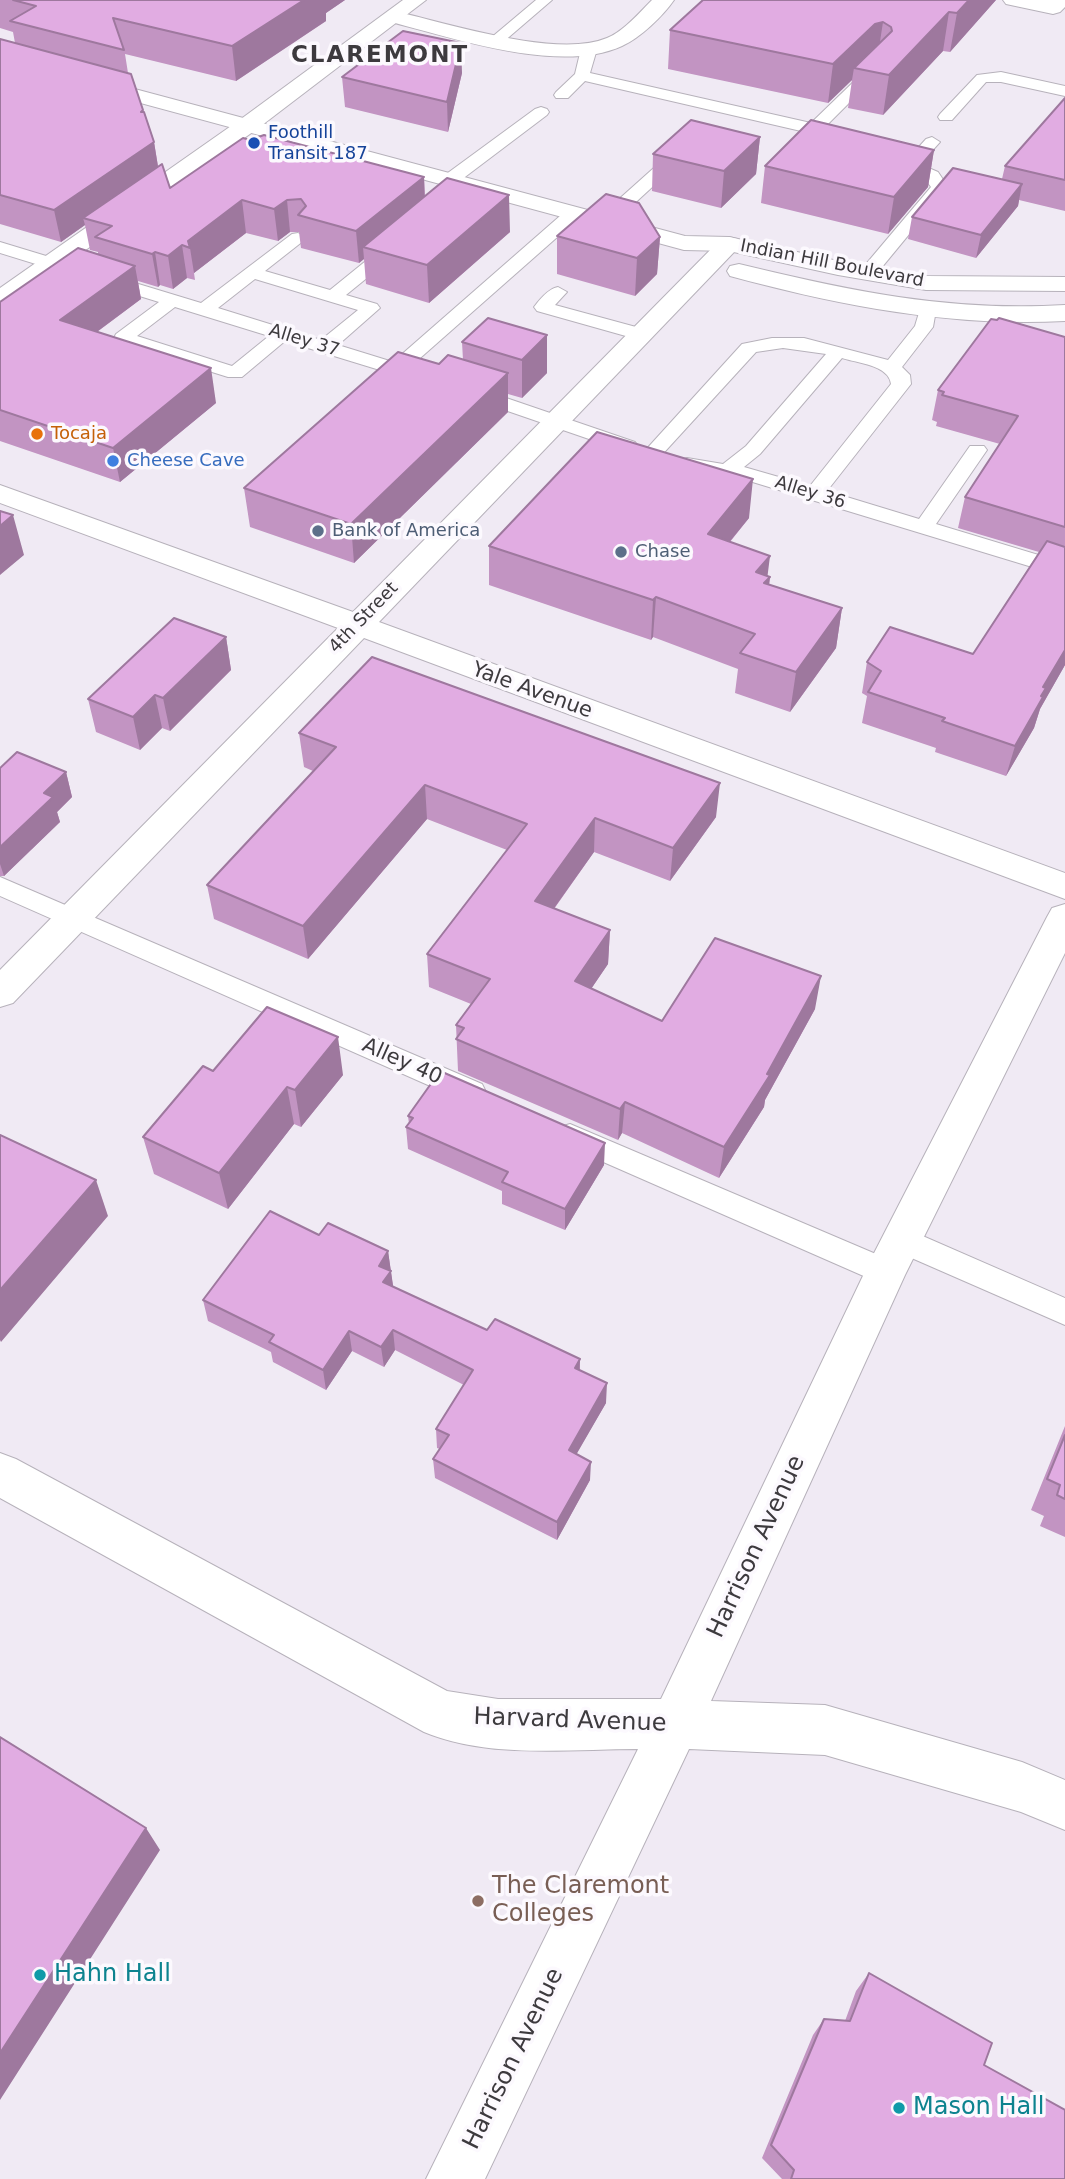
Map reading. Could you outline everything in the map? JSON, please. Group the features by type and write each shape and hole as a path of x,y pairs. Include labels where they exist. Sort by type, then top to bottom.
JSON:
{"street":[{"path":"0,299 248,124 416,0"},
{"path":"394,17 551,51 589,49 615,42 664,0"},
{"path":"1013,0 1053,8 1060,0"},
{"name":"Indian Hill Boulevard","path":"1,60 248,124 458,187 574,213 684,243 719,253 818,292 872,303 961,313 1042,316 1065,313"},
{"name":"Indian Hill Boulevard","path":"719,253 926,283 1065,284"},
{"name":"4th Street","path":"0,993 719,253"},
{"path":"958,284 961,313"},
{"name":"Yale Avenue","path":"0,493 1065,886"},
{"name":"Harrison Avenue","path":"455,2179 582,1921 894,1256 1065,917"},
{"name":"Harvard Avenue","path":"0,1474 441,1715 498,1724 675,1724 825,1730 1022,1787 1065,1805"}],"lane":[{"path":"497,40 545,0"},
{"path":"562,95 582,76 589,49"},
{"path":"582,76 721,114 809,134 876,68"},
{"path":"946,117 982,78 1002,77 1065,91"},
{"path":"458,187 541,112"},
{"path":"605,221 696,138"},
{"path":"867,274 940,187 932,176 916,169 915,160 932,142"},
{"path":"396,369 574,213"},
{"path":"204,310 298,238"},
{"path":"333,297 404,238"},
{"name":"Alley 37","path":"0,247 555,419"},
{"path":"252,273 371,308 324,347"},
{"path":"558,292 542,307 640,334"},
{"path":"173,300 123,338 235,373 282,334"},
{"path":"892,368 925,327 926,310"},
{"path":"652,454 749,348 770,341 798,341 892,368 900,375 901,384 814,494"},
{"path":"728,470 753,450 838,351"},
{"name":"Alley 36","path":"555,419 602,439 699,468 728,470 1065,570"},
{"path":"923,527 977,450"},
{"name":"Alley 40","path":"0,886 492,1101"},
{"path":"543,1123 894,1256 1065,1312"}],"building":[{"path":"13,0 304,0 232,46 113,18 124,50 10,21 36,6"},
{"path":"703,0 969,0 957,13 949,12 889,75 854,68 892,31 891,27 883,22 875,24 833,64 670,30"},
{"path":"403,31 461,43 447,102 342,77"},
{"path":"0,39 131,74 143,110 141,112 144,112 154,142 54,210 0,195"},
{"path":"1065,98 1065,180 1005,166"},
{"path":"691,120 760,137 724,171 653,154"},
{"path":"811,120 934,150 894,197 765,166"},
{"path":"264,135 424,177 356,231 298,215 306,206 301,199 287,200 274,209 242,200 188,241 190,248 182,245 168,256 95,237 112,226 83,218 162,164 170,188 243,138 250,140"},
{"path":"953,168 1022,184 981,235 912,217"},
{"path":"447,178 509,195 427,265 363,247"},
{"path":"606,194 639,203 660,237 637,258 557,236"},
{"path":"78,248 135,266 60,320 211,368 113,448 0,410 0,302"},
{"path":"488,318 547,335 522,360 462,342"},
{"path":"999,318 1065,337 1065,527 965,497 1018,416 942,395 944,392 938,390 991,319"},
{"path":"398,352 439,364 448,355 508,373 351,524 244,488"},
{"path":"597,432 753,479 708,534 770,556 756,572 770,577 764,583 842,608 796,672 740,653 755,634 656,597 653,600 489,546"},
{"path":"0,511 13,515 0,526"},
{"path":"1047,541 1065,547 1065,650 1043,687 1046,688 1041,696 1043,697 1015,746 942,721 945,718 868,692 881,671 867,662 890,627 973,654"},
{"path":"174,618 226,637 163,698 155,695 133,717 88,699"},
{"path":"372,657 720,783 673,848 595,818 535,901 610,930 575,981 662,1021 715,938 821,976 767,1074 770,1075 724,1147 625,1102 620,1109 456,1039 464,1028 456,1025 490,979 427,954 527,824 425,785 303,926 207,885 336,747 299,733"},
{"path":"17,752 66,772 44,793 53,797 0,847 0,768"},
{"path":"267,1007 338,1037 295,1090 287,1087 219,1173 143,1137 203,1066 213,1071"},
{"path":"440,1071 605,1143 565,1209 502,1182 508,1172 406,1127 413,1118 408,1116"},
{"path":"0,1135 96,1180 0,1290"},
{"path":"270,1211 319,1235 328,1223 388,1251 379,1266 391,1271 383,1282 487,1330 495,1319 580,1359 575,1368 607,1383 569,1450 591,1462 557,1522 433,1459 449,1435 436,1429 473,1370 393,1330 381,1347 349,1331 323,1370 269,1342 274,1335 203,1300"},
{"path":"1065,1435 1065,1499 1057,1495 1060,1485 1047,1479"},
{"name":"Hahn Hall","path":"0,1737 146,1828 0,2053"},
{"name":"Mason Hall","path":"869,1973 992,2043 984,2065 1065,2110 1065,2179 791,2179 794,2170 771,2145 824,2019 850,2021"}],"place":[{"name":"Foothill Transit 187","path":"254,143"},
{"name":"Tocaja","path":"37,434"},
{"name":"Cheese Cave","path":"113,461"},
{"name":"Bank of America","path":"318,531"},
{"name":"Chase","path":"621,552"},
{"name":"The Claremont Colleges","path":"478,1901"},
{"name":"Hahn Hall","path":"40,1975"},
{"name":"Mason Hall","path":"899,2108"}],"district":[{"name":"CLAREMONT","path":"380,56"}]}
